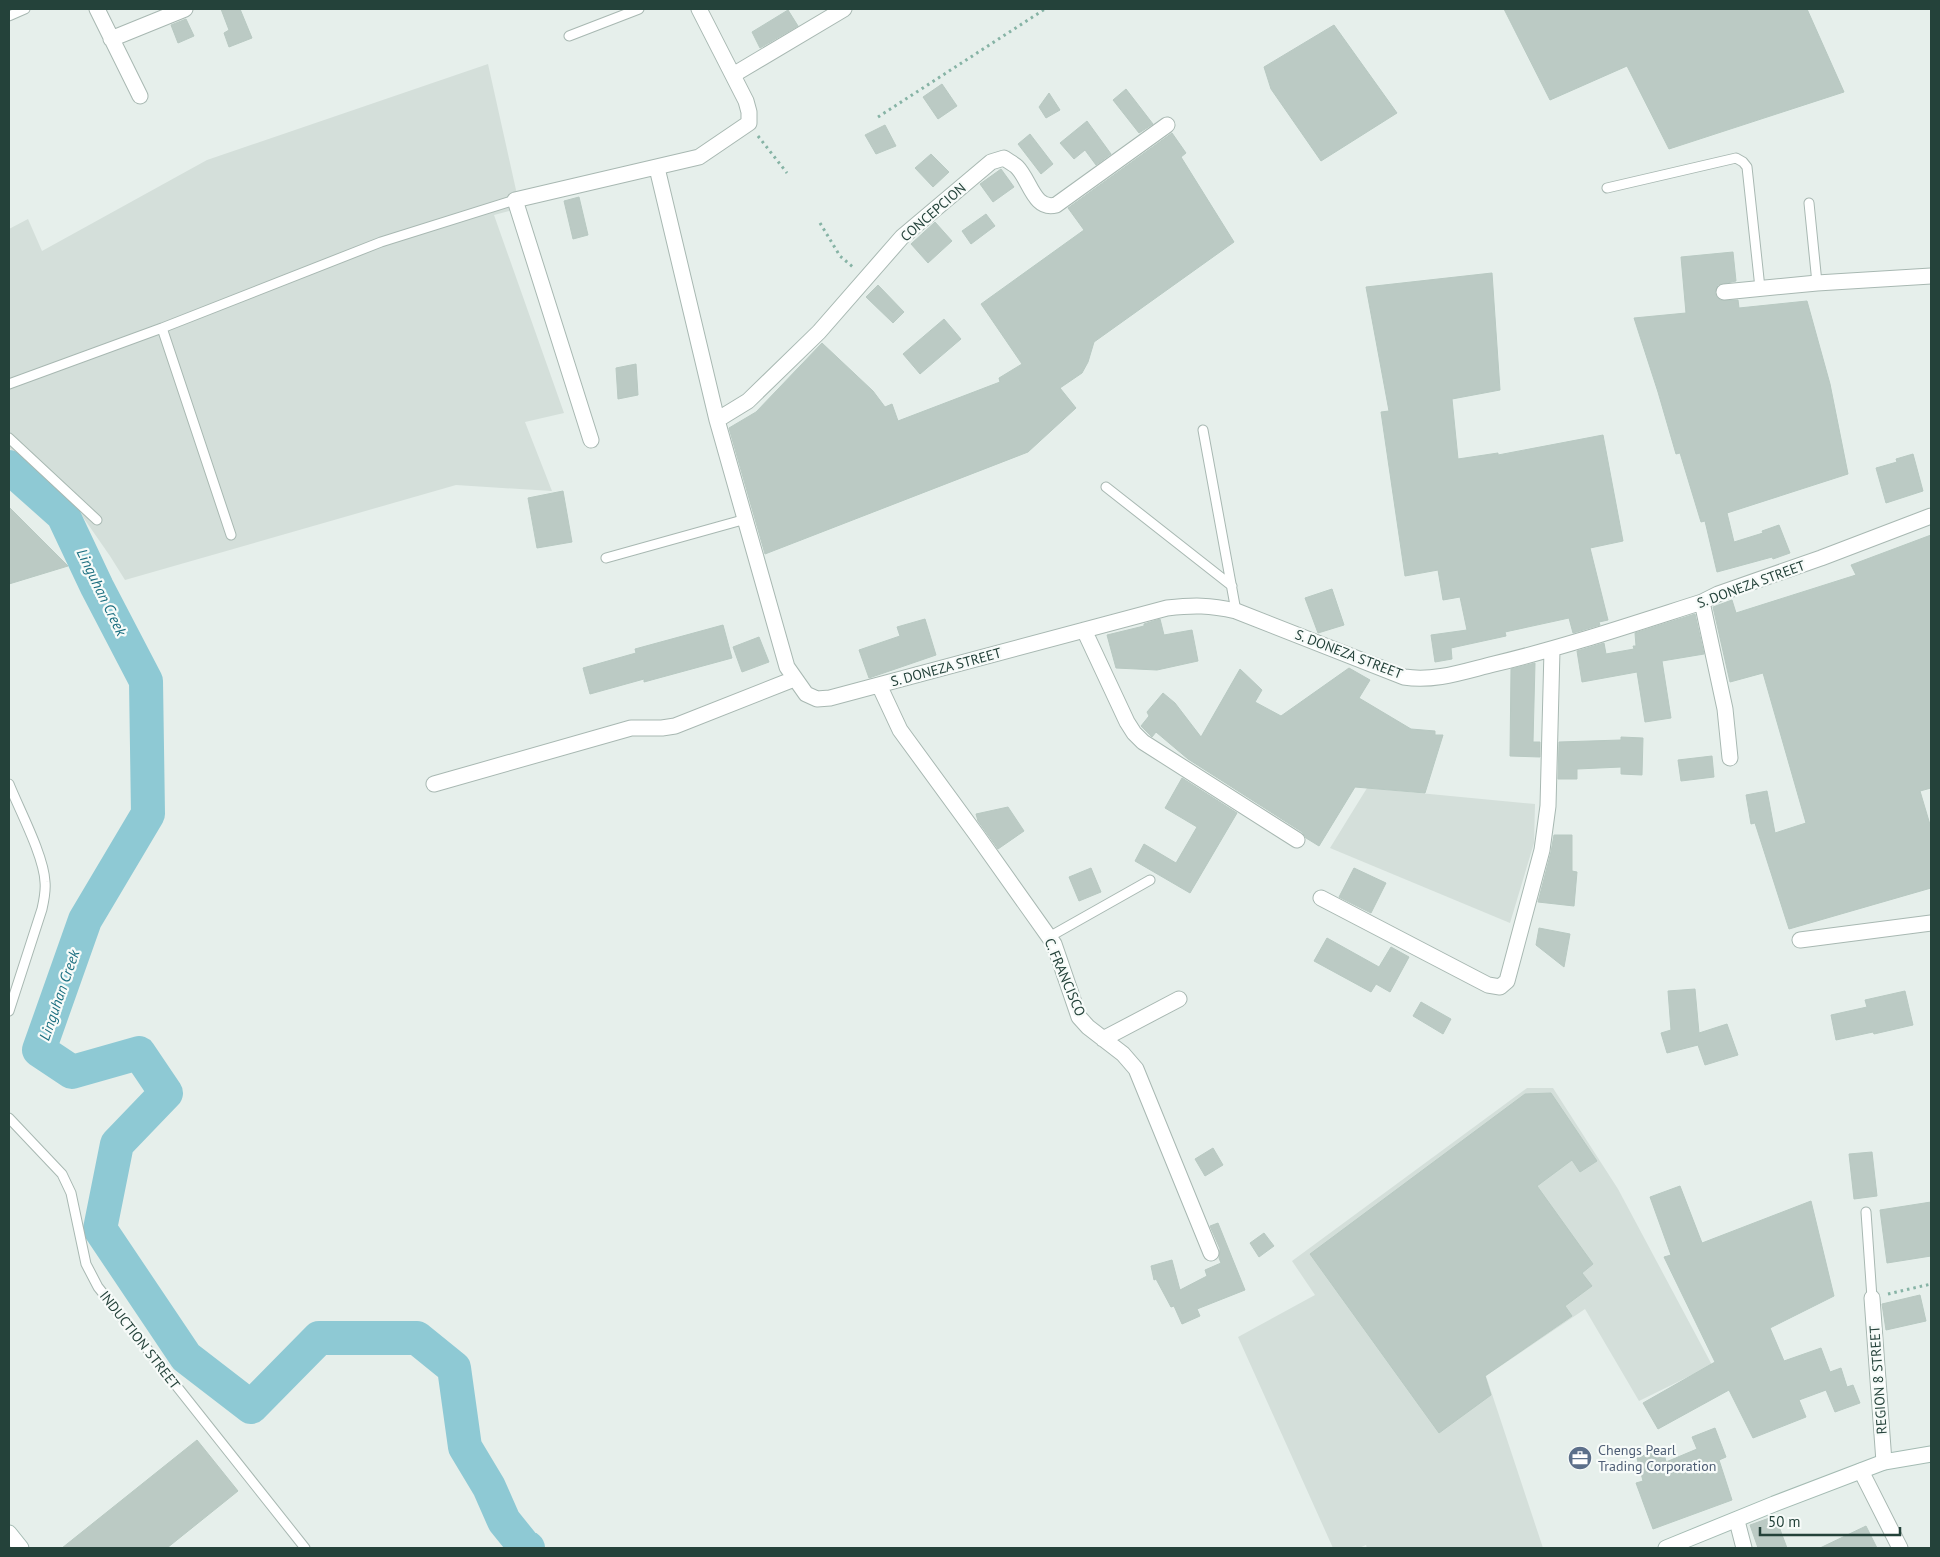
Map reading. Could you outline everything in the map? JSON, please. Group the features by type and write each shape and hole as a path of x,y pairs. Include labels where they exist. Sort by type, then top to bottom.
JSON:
{"street":[{"path":"97,9 140,96"},
{"path":"111,39 186,9"},
{"path":"591,440 515,200 699,157 748,123 749,112 746,101 699,9"},
{"path":"733,75 844,9"},
{"name":"CONCEPCION","path":"717,420 748,401 819,332 902,237 991,162 1004,158 1017,167 1041,204 1049,207 1056,205 1167,125"},
{"path":"434,784 631,728 675,726 794,679 787,666 717,420 657,168"},
{"path":"1724,292 1817,283 1931,276"},
{"name":"S. DONEZA STREET","path":"794,679 806,694 817,698 830,698 1167,608 1193,605 1211,605 1236,611 1392,673 1416,679 1444,676 1552,650 1702,602 1718,594 1821,558 1931,516"},
{"path":"1702,602 1725,709 1730,758"},
{"path":"1084,630 1127,722 1143,742 1297,840"},
{"path":"1321,898 1488,985 1500,987 1507,981 1542,850 1548,806 1552,650"},
{"name":"C. FRANCISCO","path":"879,685 900,730 1054,944 1080,1017 1088,1027 1123,1054 1136,1069 1211,1253"},
{"path":"1800,940 1931,923"},
{"path":"1103,1038 1179,999"},
{"name":"REGION 8 STREET","path":"1872,1298 1884,1462"},
{"path":"1666,1548 1780,1501 1884,1462 1931,1454"},
{"path":"1861,1471 1900,1548"},
{"path":"1737,1520 1744,1548"},
{"path":"9,1533 21,1548"}],"lane":[{"path":"9,16 25,9"},
{"path":"569,36 639,9"},
{"path":"1607,188 1736,158 1743,162 1747,168 1760,288"},
{"path":"9,384 162,328 381,242 515,200"},
{"path":"1810,203 1817,283"},
{"path":"162,328 231,535"},
{"path":"1203,430 1236,611"},
{"path":"9,438 97,520"},
{"path":"1106,487 1232,586"},
{"path":"606,558 746,519"},
{"path":"9,784 42,867 46,880 46,894 9,1011"},
{"path":"1049,937 1150,880"},
{"name":"INDUCTION STREET","path":"9,1118 62,1174 71,1193 86,1264 98,1287 305,1548"},
{"path":"1866,1212 1872,1298"}],"path":[{"path":"878,117 1045,9"},
{"path":"748,123 787,173"},
{"path":"820,223 840,256 866,279"},
{"path":"1872,1298 1931,1284"}],"shaded area":[{"path":"488,64 520,208 494,215 564,413 525,422 552,491 456,485 125,580 76,507 9,448 9,229 28,219 42,251 207,160"},
{"path":"1367,788 1535,804 1534,843 1510,923 1330,848"},
{"path":"1527,1088 1553,1088 1618,1189 1712,1365 1639,1401 1585,1309 1486,1376 1543,1548 1367,1548 1366,1545 1359,1548 1333,1548 1238,1337 1315,1295 1292,1261"}],"building":[{"path":"221,9 240,9 252,38 229,47 224,33 229,30"},
{"path":"1504,9 1807,9 1844,92 1669,149 1627,66 1550,100"},
{"path":"788,10 798,26 760,48 752,32"},
{"path":"186,19 194,36 178,43 171,25"},
{"path":"1334,25 1397,113 1321,161 1271,89 1264,67"},
{"path":"942,84 957,106 938,119 923,97"},
{"path":"1126,89 1153,124 1139,133 1113,100"},
{"path":"1049,93 1060,110 1046,118 1039,107"},
{"path":"1087,121 1111,154 1096,165 1085,150 1074,159 1060,143"},
{"path":"885,125 896,146 876,154 865,135"},
{"path":"1172,133 1186,153 1181,157 1234,242 1094,342 1088,362 1082,373 1060,388 1076,408 1028,452 765,554 729,428 756,412 822,343 873,391 885,407 892,404 898,421 1000,382 999,378 1022,364 981,304 1084,230 1068,208"},
{"path":"1030,134 1053,164 1041,174 1018,144"},
{"path":"931,154 949,172 933,187 915,168"},
{"path":"1001,169 1014,187 993,202 980,184"},
{"path":"579,197 588,235 573,239 564,201"},
{"path":"986,214 995,226 971,244 962,231"},
{"path":"935,222 952,241 928,263 911,244"},
{"path":"1733,252 1736,281 1718,285 1715,293 1720,300 1738,300 1739,308 1807,301 1830,384 1848,474 1727,513 1734,542 1763,533 1762,531 1779,525 1790,553 1773,559 1772,557 1717,572 1705,521 1701,522 1680,453 1676,454 1634,318 1686,313 1681,257"},
{"path":"1492,273 1500,390 1452,399 1458,459 1498,453 1498,455 1603,435 1623,541 1590,548 1608,620 1599,622 1600,625 1573,633 1569,618 1505,632 1506,636 1451,648 1452,659 1435,662 1431,635 1467,630 1460,597 1443,600 1438,570 1405,576 1381,412 1389,411 1366,287"},
{"path":"878,285 904,312 893,323 866,297"},
{"path":"944,319 961,339 920,374 903,354"},
{"path":"636,364 638,395 618,399 616,368"},
{"path":"1913,454 1923,491 1886,503 1876,468 1897,462 1896,459"},
{"path":"563,491 572,542 537,548 528,498"},
{"path":"9,507 68,566 9,584"},
{"path":"1931,535 1931,788 1920,791 1931,828 1931,888 1789,929 1755,823 1751,824 1746,795 1767,791 1775,833 1806,823 1763,673 1730,682 1713,607 1732,600 1736,613 1856,575 1851,565"},
{"path":"1332,589 1344,625 1318,633 1305,598"},
{"path":"1695,614 1704,654 1662,661 1671,718 1645,722 1637,672 1582,682 1577,651 1604,643 1606,654 1634,649 1633,646 1636,646 1635,633"},
{"path":"925,619 936,655 869,678 859,650 900,636 897,627"},
{"path":"1160,619 1164,635 1192,630 1198,661 1157,670 1116,668 1107,635 1144,626 1144,624"},
{"path":"723,625 732,658 644,682 644,679 590,694 583,668 636,653 635,649"},
{"path":"759,637 769,662 742,672 733,647"},
{"path":"1535,663 1533,742 1540,742 1540,757 1510,756 1511,669"},
{"path":"1349,668 1370,680 1359,698 1411,729 1435,731 1435,735 1443,735 1425,793 1355,787 1319,846 1306,838 1302,832 1188,759 1156,732 1152,737 1141,726 1149,716 1147,712 1163,693 1175,703 1201,737 1240,669 1262,690 1255,702 1281,716"},
{"path":"1621,737 1643,738 1642,775 1621,774 1621,767 1577,769 1577,779 1558,779 1559,742 1621,740"},
{"path":"1712,756 1714,777 1681,781 1678,760"},
{"path":"1182,778 1237,813 1190,893 1135,861 1144,844 1176,863 1197,827 1165,808"},
{"path":"1008,807 1024,831 998,849 978,821 976,814"},
{"path":"1554,835 1572,835 1572,871 1577,872 1574,906 1538,902"},
{"path":"1091,868 1101,892 1079,901 1069,877"},
{"path":"1354,868 1386,883 1371,913 1339,897"},
{"path":"1539,928 1570,934 1564,967 1536,945"},
{"path":"1327,938 1379,967 1391,947 1409,957 1390,992 1376,984 1371,992 1314,961"},
{"path":"1695,989 1699,1033 1727,1024 1738,1055 1705,1065 1698,1045 1667,1053 1661,1033 1671,1030 1668,991"},
{"path":"1905,991 1913,1025 1836,1040 1831,1015 1867,1007 1865,1000"},
{"path":"1421,1002 1451,1019 1443,1034 1413,1016"},
{"path":"1551,1093 1597,1161 1580,1172 1572,1160 1537,1186 1593,1264 1582,1273 1592,1286 1565,1306 1572,1316 1485,1376 1491,1395 1439,1433 1310,1254 1525,1094"},
{"path":"1213,1148 1223,1165 1205,1176 1195,1159"},
{"path":"1872,1152 1877,1196 1854,1199 1849,1154"},
{"path":"1680,1186 1702,1243 1811,1201 1834,1296 1770,1328 1784,1361 1821,1348 1830,1372 1841,1368 1847,1387 1853,1385 1860,1403 1835,1412 1826,1390 1799,1400 1806,1417 1753,1438 1729,1390 1658,1429 1643,1403 1715,1362 1664,1257 1671,1255 1650,1197"},
{"path":"1931,1202 1931,1256 1887,1263 1880,1210"},
{"path":"1218,1223 1245,1290 1197,1309 1200,1316 1182,1324 1174,1306 1171,1307 1156,1279 1154,1280 1151,1266 1172,1260 1180,1290 1207,1276 1205,1270 1221,1263 1219,1258 1220,1249 1210,1226"},
{"path":"1264,1233 1274,1246 1259,1257 1250,1243"},
{"path":"1920,1295 1926,1321 1886,1330 1882,1304"},
{"path":"1715,1428 1726,1457 1719,1460 1732,1500 1653,1529 1636,1483 1643,1481 1637,1458 1663,1448 1666,1462 1697,1449 1692,1437"},
{"path":"197,1440 238,1491 167,1548 62,1548"},
{"path":"1775,1516 1787,1548 1758,1548 1750,1525"},
{"path":"1866,1526 1877,1548 1820,1548"}],"waterway":[{"name":"Linguhan Creek","path":"9,467 63,515 97,587 146,681 148,814 85,920 39,1050 72,1072 139,1053 166,1093 117,1144 100,1229 186,1357 251,1407 319,1338 417,1338 454,1368 465,1447 489,1487 504,1521 525,1547 528,1548"}],"place":[{"name":"Chengs Pearl Trading Corporation","path":"1580,1458"}]}
